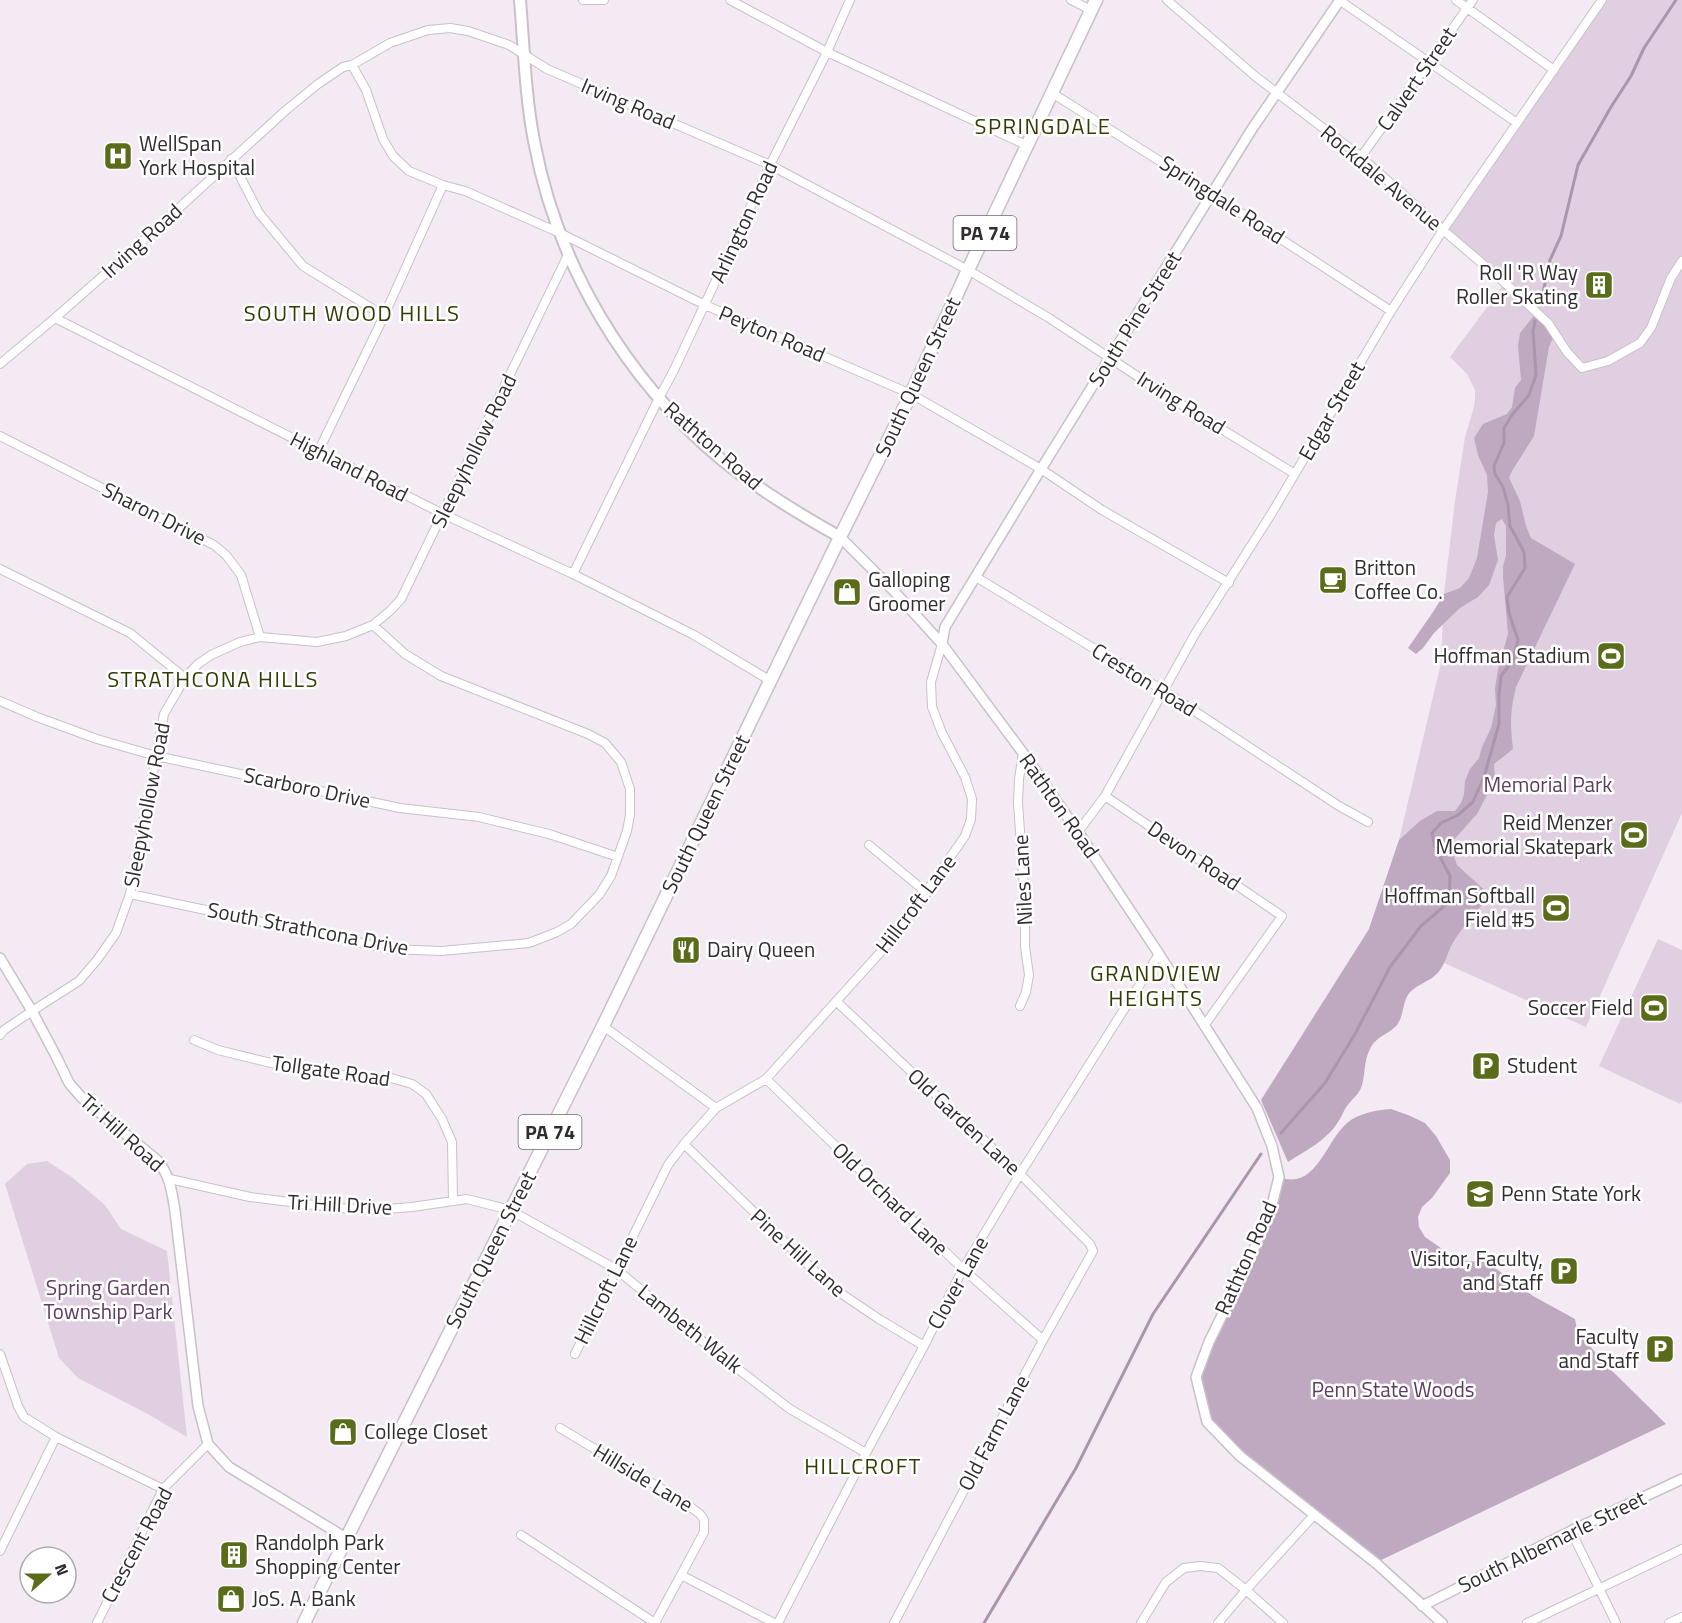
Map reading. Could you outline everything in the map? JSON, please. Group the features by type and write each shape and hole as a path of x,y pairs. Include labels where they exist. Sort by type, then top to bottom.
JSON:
{"main road":[{"name":"Rathton Road","path":"520,0 534,141 544,187 568,255 595,309 628,359 659,398 695,435 723,460 783,505 840,537"},
{"name":"South Queen Street","path":"304,1623 603,1026 911,394 1093,5"}],"street":[{"path":"583,0 604,0"},
{"path":"730,0 827,52 1026,145"},
{"name":"Arlington Road","path":"573,574 705,305 850,0"},
{"path":"1071,0 1093,5"},
{"name":"Rockdale Avenue","path":"1167,0 1276,92 1361,157 1505,283 1548,323 1567,352 1582,368 1608,361 1640,343 1651,328 1671,278 1682,261"},
{"path":"1340,0 1517,123"},
{"name":"South Pine Street","path":"942,644 945,627 1041,469 1276,92 1340,0"},
{"path":"1456,0 1554,70"},
{"name":"Calvert Street","path":"1361,157 1473,0"},
{"name":"Edgar Street","path":"1078,832 1105,796 1195,634 1295,474 1390,310 1602,0"},
{"name":"Irving Road","path":"0,364 155,230 231,159 318,84 343,67 352,65 390,43 428,30 450,28 468,31 509,45 547,69 770,165 968,270 1049,318 1169,397 1295,474"},
{"name":"Peyton Road","path":"352,65 366,90 383,140 393,156 409,171 442,185 465,191 560,232 705,305 911,394 1041,469 1102,510 1228,583"},
{"name":"Springdale Road","path":"1052,93 1390,310"},
{"path":"231,159 259,213 303,266 384,316"},
{"path":"318,452 384,316 442,185"},
{"name":"Sleepyhollow Road","path":"0,1035 4,1030 79,981 116,933 130,894 165,714 185,678 198,664 211,655 240,642 260,637 317,642 346,636 373,625 401,599 568,255"},
{"name":"Highland Road","path":"55,318 318,452 443,514 573,574 694,635 771,681"},
{"name":"Sharon Drive","path":"0,436 214,545 226,555 241,575 260,637"},
{"name":"Rathton Road","path":"840,537 942,644 1023,753 1159,954 1257,1108 1272,1146 1279,1177 1271,1209 1209,1342 1196,1377 1207,1422 1240,1456 1377,1564 1442,1623"},
{"path":"0,569 130,633 185,678"},
{"name":"Creston Road","path":"976,577 1164,691 1339,806 1368,822"},
{"name":"South Strathcona Drive","path":"130,894 390,949 441,951 529,943 571,924 599,895 611,876 627,831 630,815 630,789 621,762 604,743 588,734 441,676 405,654 373,625"},
{"name":"Hillcroft Lane","path":"575,1354 668,1165 716,1108 766,1079 896,935 965,836 971,819 972,799 965,777 942,733 932,707 931,682 942,644"},
{"name":"Scarboro Drive","path":"0,701 97,740 156,756 400,808 479,817 549,834 618,857"},
{"name":"Niles Lane","path":"1020,1006 1026,992 1029,975 1025,947 1025,903 1018,803 1023,753"},
{"name":"Devon Road","path":"1105,796 1282,916 1204,1026"},
{"path":"869,845 927,893"},
{"name":"Clover Lane","path":"776,1623 963,1269 1159,954"},
{"name":"Tri Hill Road","path":"0,958 32,1011 69,1083 82,1098 157,1160 165,1168 170,1179 198,1406 208,1444 229,1467 346,1538"},
{"name":"Old Garden Lane","path":"836,1001 1020,1174 1090,1244"},
{"path":"603,1026 716,1108"},
{"name":"Tollgate Road","path":"194,1040 218,1050 300,1070 373,1079 391,1078 412,1084 426,1094 442,1119 452,1142 453,1201"},
{"name":"Old Orchard Lane","path":"766,1079 963,1269 1043,1340"},
{"name":"Pine Hill Lane","path":"684,1144 830,1286 924,1346"},
{"name":"Tri Hill Drive","path":"170,1179 250,1197 338,1208 374,1210 412,1208 467,1200 510,1210"},
{"name":"Lambeth Walk","path":"510,1210 616,1269 790,1409 866,1453"},
{"name":"Old Farm Lane","path":"894,1623 1043,1340 1093,1251 1090,1244"},
{"path":"0,1354 24,1417 56,1437 163,1489"},
{"name":"Hillside Lane","path":"560,1428 685,1503 700,1514 704,1520 704,1532 655,1623"},
{"path":"0,1551 56,1437"},
{"name":"Crescent Road","path":"97,1623 163,1489 208,1444"},
{"name":"South Albemarle Street","path":"1422,1605 1682,1479"},
{"path":"1218,1623 1314,1515"},
{"path":"1571,1531 1616,1623"},
{"path":"521,1535 655,1623"},
{"path":"1527,1623 1682,1549"},
{"path":"1141,1623 1166,1582 1184,1568 1200,1566 1218,1568 1282,1623"},
{"path":"681,1575 776,1623"},
{"path":"1669,1623 1682,1617"}],"green space":[{"name":"Memorial Park","path":"1602,0 1682,0 1682,813 1586,1027 1369,929 1399,840 1441,663 1444,594 1455,501 1465,437 1475,399 1475,390 1467,374 1450,357 1505,283 1443,230"},
{"path":"1537,312 1555,333 1549,347 1534,436 1509,478 1520,501 1531,538 1575,564 1516,687 1511,718 1513,749 1494,764 1495,780 1477,814 1450,844 1457,865 1490,895 1458,935 1437,974 1411,991 1397,1025 1373,1045 1366,1059 1361,1088 1333,1128 1315,1145 1288,1162 1261,1100 1369,929 1399,840 1420,821 1437,811 1455,811 1461,803 1470,769 1479,758 1491,728 1496,705 1495,689 1498,669 1508,634 1503,577 1506,526 1502,519 1496,523 1494,535 1498,560 1489,585 1478,597 1460,608 1416,654 1408,648 1444,594 1460,588 1469,578 1477,558 1488,492 1487,475 1478,455 1474,438 1483,424 1507,414 1512,407 1515,388 1521,380 1518,346 1520,333"},
{"name":"Soccer Field","path":"1658,939 1682,950 1682,1101 1680,1104 1599,1066"},
{"name":"Penn State Woods","path":"1391,1109 1425,1123 1436,1136 1450,1160 1450,1173 1432,1198 1422,1207 1418,1217 1419,1227 1425,1237 1448,1253 1466,1261 1487,1262 1533,1296 1575,1319 1577,1330 1602,1361 1666,1424 1377,1562 1261,1473 1207,1422 1196,1377 1250,1258 1279,1177 1292,1179 1302,1177 1319,1162 1339,1131 1347,1123 1368,1113"},
{"name":"Spring Garden Township Park","path":"47,1161 73,1178 105,1205 121,1229 167,1251 187,1437 78,1378 59,1358 5,1184 27,1164"}],"waterway":[{"path":"1541,302 1550,260 1561,236 1578,165 1631,76 1644,48 1676,0"},
{"path":"1281,1133 1325,1083 1355,1034 1390,967 1421,926 1449,902 1450,876 1435,847 1432,833 1441,823 1458,815 1473,802 1484,777 1499,724 1501,676 1513,660 1518,640 1509,613 1507,597 1525,568 1524,552 1510,526 1508,505 1494,466 1504,443 1504,428 1529,395 1536,375 1533,331 1535,321"},
{"path":"984,1623 1076,1468 1153,1314 1261,1154"}],"place":[{"name":"WellSpan York Hospital","path":"118,156"},
{"name":"Roll 'R Way Roller Skating","path":"1599,285"},
{"name":"Britton Coffee Co.","path":"1333,580"},
{"name":"Galloping Groomer","path":"847,592"},
{"name":"Hoffman Stadium","path":"1611,656"},
{"name":"Reid Menzer Memorial Skatepark","path":"1634,835"},
{"name":"Hoffman Softball Field #5","path":"1556,908"},
{"name":"Dairy Queen","path":"686,950"},
{"name":"Soccer Field","path":"1654,1008"},
{"name":"Student","path":"1486,1066"},
{"name":"Penn State York","path":"1480,1194"},
{"name":"Visitor, Faculty, and Staff","path":"1564,1271"},
{"name":"Faculty and Staff","path":"1660,1349"},
{"name":"College Closet","path":"343,1432"},
{"name":"Randolph Park Shopping Center","path":"234,1555"},
{"name":"JoS. A. Bank","path":"231,1599"}],"district":[{"name":"SPRINGDALE","path":"1043,126"},
{"name":"SOUTH WOOD HILLS","path":"352,313"},
{"name":"STRATHCONA HILLS","path":"213,679"},
{"name":"GRANDVIEW HEIGHTS","path":"1156,986"},
{"name":"HILLCROFT","path":"863,1466"}]}
